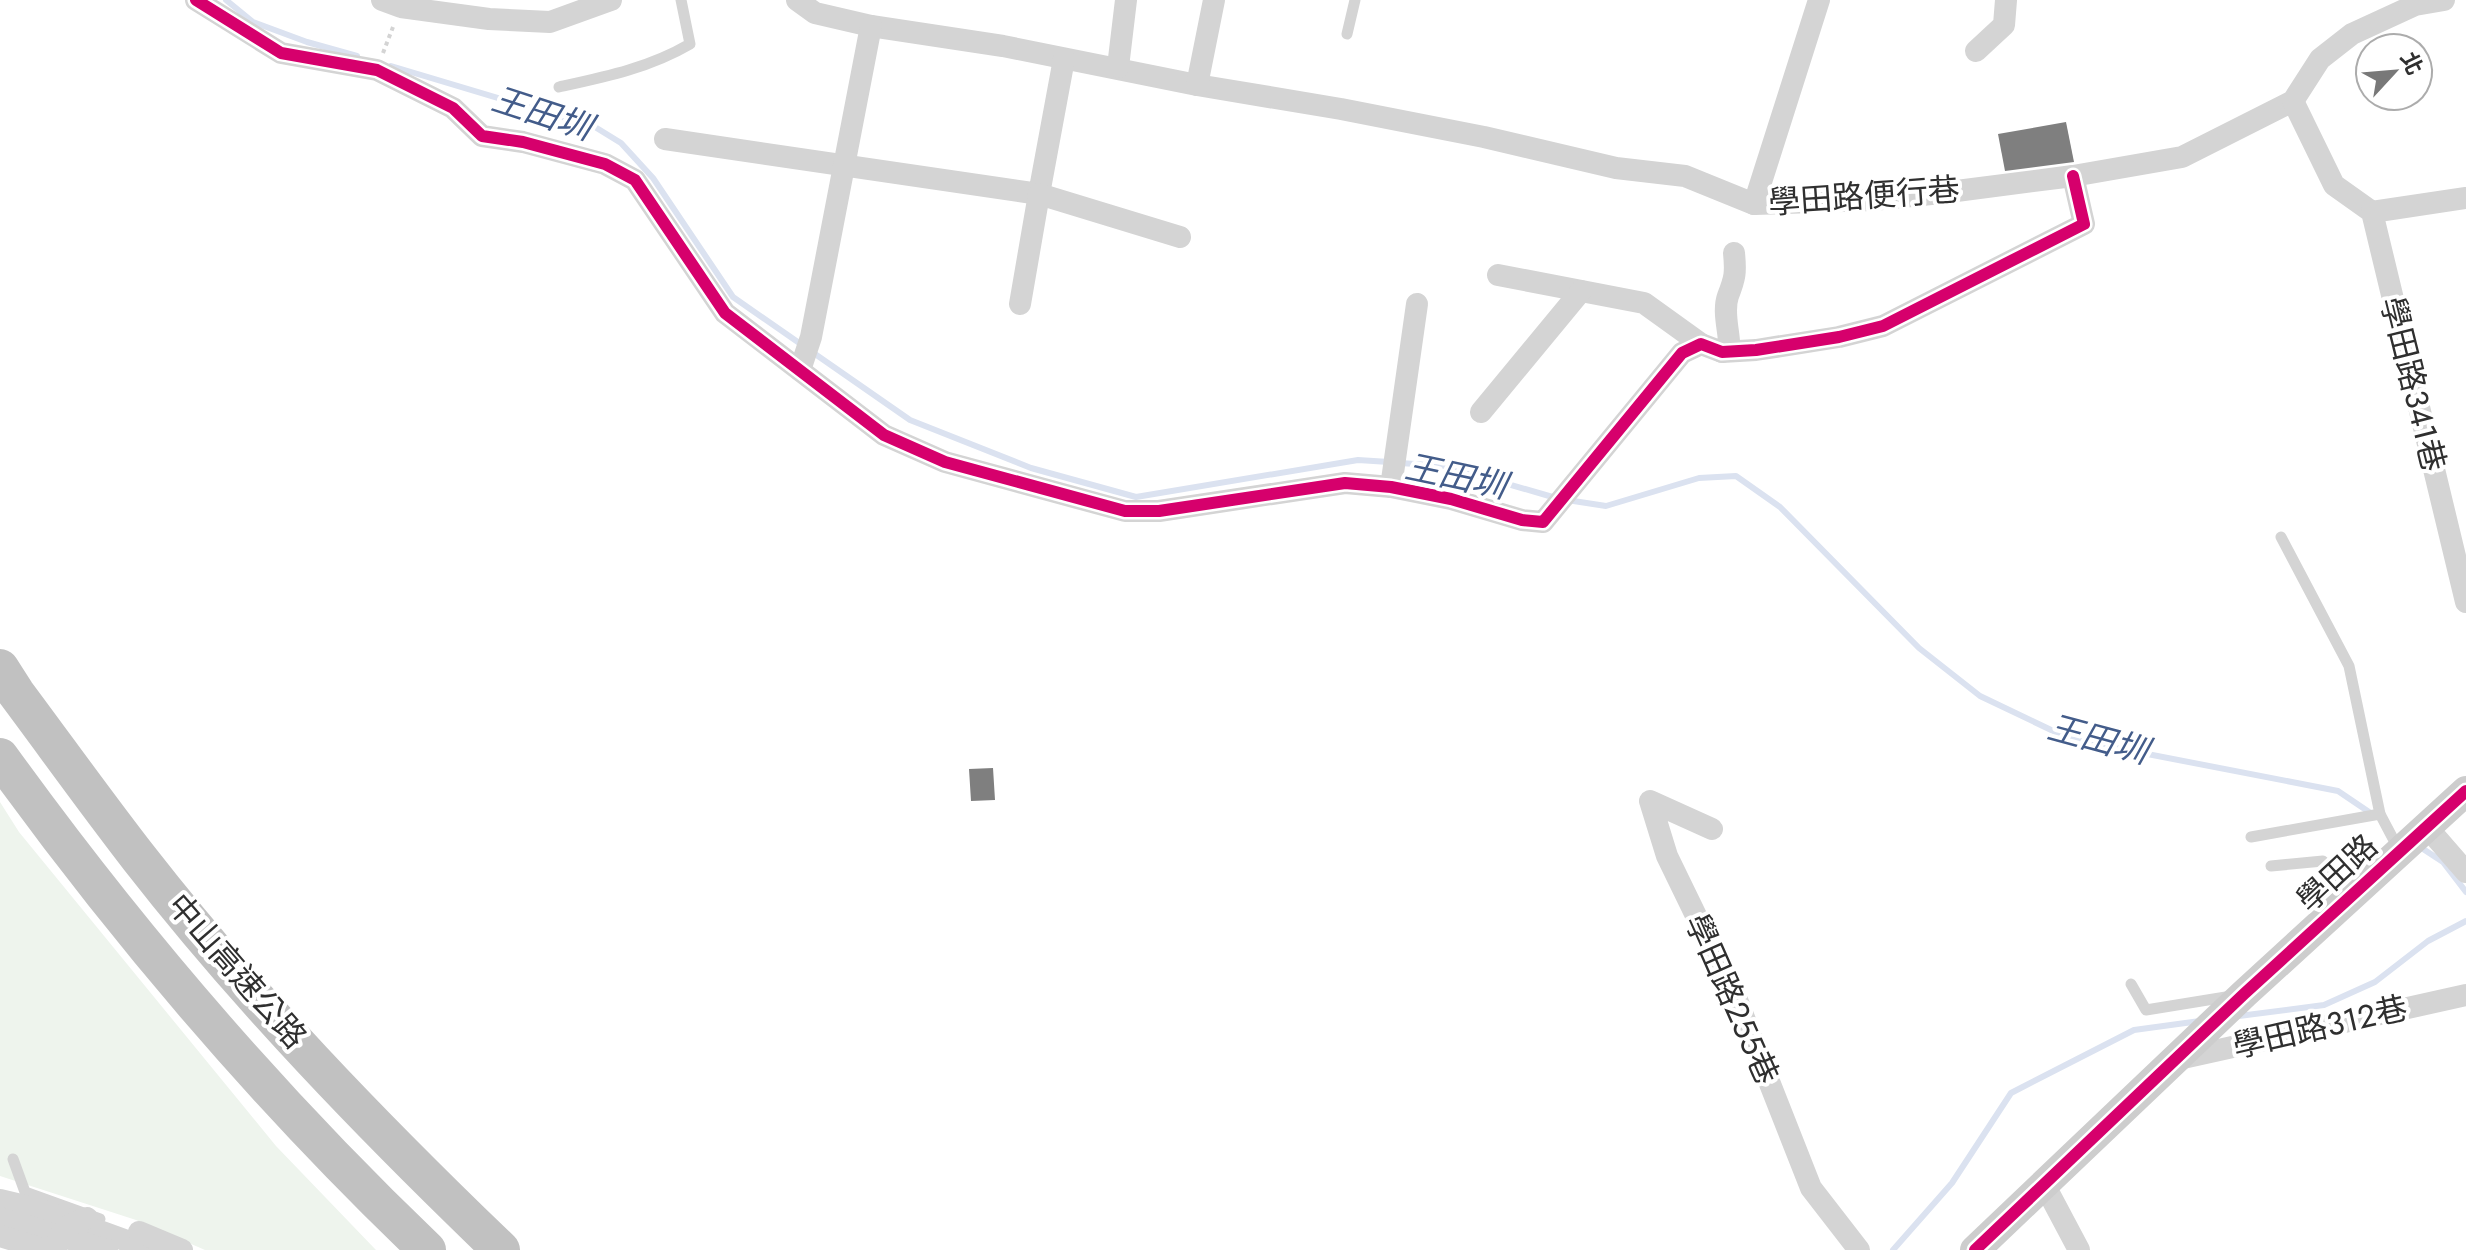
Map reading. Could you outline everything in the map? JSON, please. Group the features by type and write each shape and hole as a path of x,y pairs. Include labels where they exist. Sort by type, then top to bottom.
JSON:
{"highway":[{"name":"中山高速公路","path":"0,668 141,859 245,985 406,1160 501,1250"},
{"name":"中山高速公路","path":"0,757 70,854 206,1018 370,1195 427,1250"}],"main road":[{"name":"學田路","path":"2174,1060 2466,791"},
{"path":"1975,1250 2174,1060"}],"street":[{"path":"196,0 281,53 377,70 453,108 482,136 523,142 605,164 635,180 725,313 884,435 945,462 1125,511 1159,511 1345,483 1391,487 1451,499 1522,520 1543,522 1682,353 1712,348 1756,350 1839,337 1883,326 2084,224 2073,176"},
{"path":"392,3 489,19 550,22 611,0"},
{"name":"學田路便行巷","path":"797,0 815,13 871,26 1118,67 1197,85 1484,137 1616,168 1685,176 1754,204 1873,200 2073,176 2182,157 2293,101"},
{"path":"1118,67 1126,0"},
{"path":"1197,85 1214,0"},
{"path":"1754,204 1819,0"},
{"path":"1976,51 2004,25 2006,0"},
{"path":"2444,0 2415,5 2352,34 2320,59 2293,101 2334,185 2372,212 2466,198"},
{"path":"800,370 811,337 871,26"},
{"path":"1020,304 1064,59"},
{"path":"665,139 1039,194 1180,237"},
{"name":"學田路341巷","path":"2372,212 2466,602"},
{"path":"1712,348 1729,341 1726,314 1728,296 1736,276 1734,253"},
{"path":"1498,275 1644,303 1712,348"},
{"path":"1481,412 1581,291"},
{"path":"1391,487 1417,304"},
{"name":"學田路255巷","path":"1712,829 1650,801 1667,856 1737,1000 1811,1188 1859,1250"},
{"path":"2426,826 2466,872"},
{"name":"學田路312巷","path":"2174,1060 2466,995"},
{"path":"2044,1184 2079,1250"},
{"path":"0,1200 42,1210 152,1250"},
{"path":"0,1218 107,1250"},
{"path":"56,1250 62,1231 85,1218 100,1219 182,1250"},
{"path":"0,1236 46,1250"}],"lane":[{"path":"559,87 631,71 672,55 690,44 681,0"},
{"path":"1347,34 1355,0"},
{"path":"2281,537 2349,666 2380,814 2399,850"},
{"path":"2251,837 2380,814"},
{"path":"2271,866 2323,861 2353,893"},
{"path":"2131,984 2146,1010 2244,994"},
{"path":"13,1159 25,1192 100,1219"}],"path":[{"path":"383,54 392,3"}],"shaded area":[{"path":"0,802 19,832 276,1146 376,1250 205,1250 136,1220 0,1176"}],"building":[{"path":"2066,122 2074,162 2005,171 1998,134"},
{"path":"993,768 995,800 971,801 969,769"}],"waterway":[{"name":"王田圳","path":"226,0 253,22 357,56"},
{"name":"王田圳","path":"391,66 595,127 621,143 653,178 733,297 910,420 1031,468 1136,497 1358,460 1389,462"},
{"name":"王田圳","path":"1400,463 1446,466 1556,498"},
{"name":"王田圳","path":"1567,500 1606,506 1699,478 1736,476 1780,507 1919,648 1980,696 2070,739 2338,791 2372,814"},
{"name":"王田圳","path":"2417,845 2443,862 2466,892"},
{"path":"2239,1016 2324,1005 2375,982 2428,941 2466,921"},
{"path":"1893,1250 1952,1183 2011,1093 2134,1030 2200,1021"}],"cycle path":[{"path":"196,0 281,53 377,70 453,108 482,136 523,142 605,164 635,180 725,313 884,435 945,462 1125,511 1159,511 1345,483 1391,487 1451,499 1522,520 1543,522 1682,353 1701,344 1722,352 1756,350 1839,337 1883,326 2084,224 2073,176"},
{"path":"1975,1250 2244,994 2466,791"}]}
